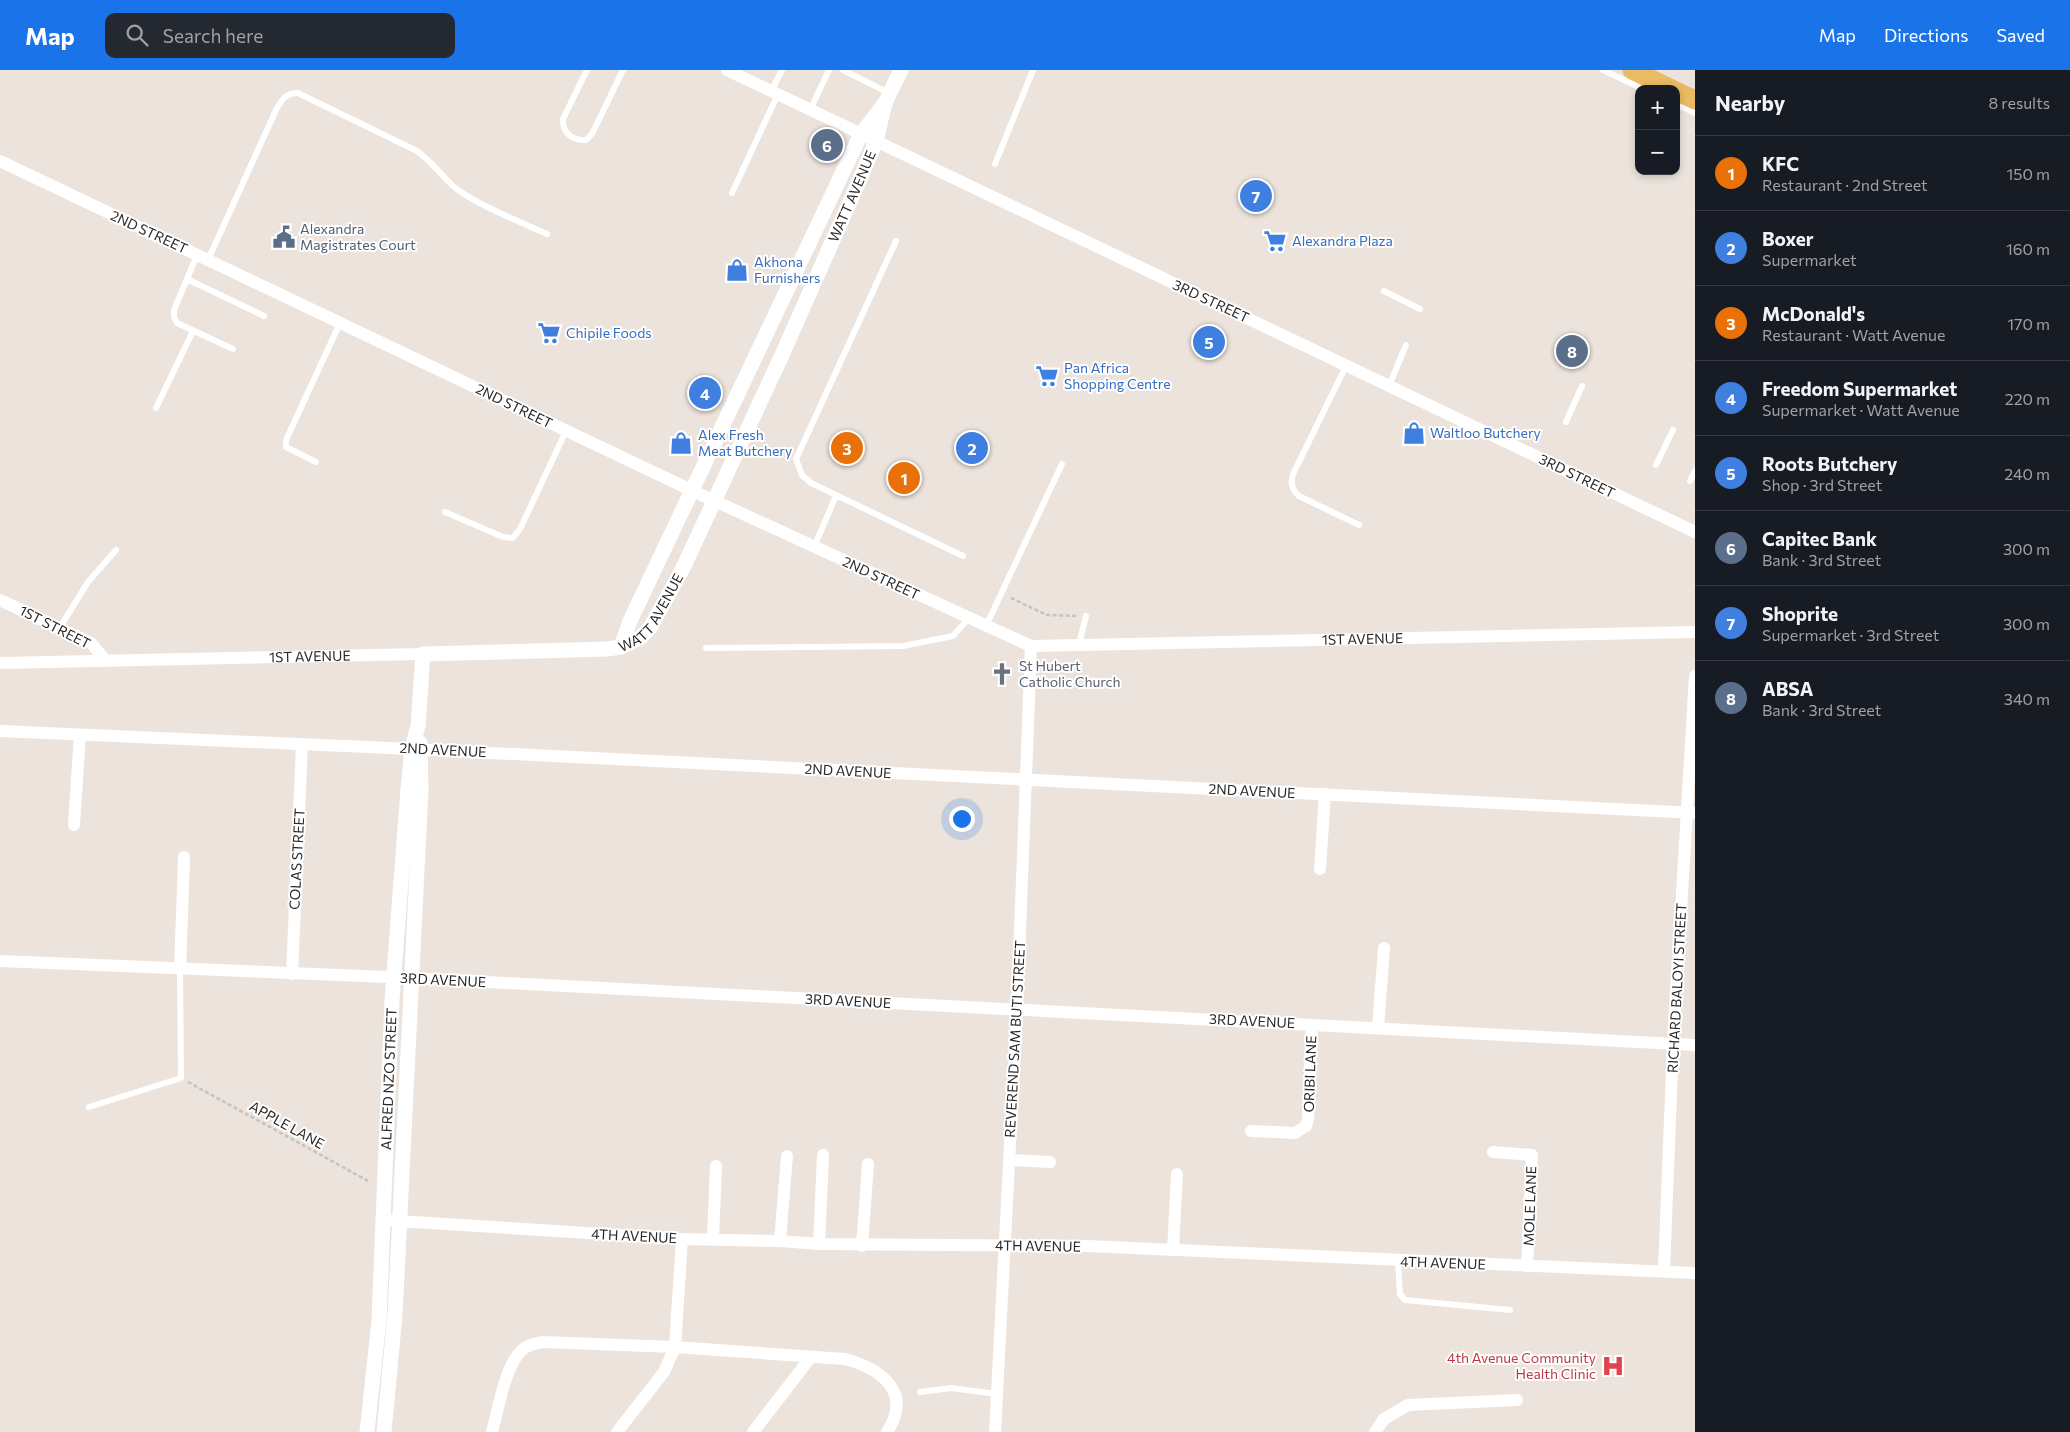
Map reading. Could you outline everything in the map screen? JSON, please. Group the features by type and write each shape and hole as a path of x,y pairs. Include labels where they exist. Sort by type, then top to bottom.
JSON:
{"main road":[{"path":"1632,70 1664,85"},
{"path":"1680,93 1695,100"}],"street":[{"name":"3RD STREET","path":"728,70 1695,532"},
{"name":"WATT AVENUE","path":"621,647 640,638 650,628 683,568 876,142 888,98 901,70"},
{"name":"WATT AVENUE","path":"621,647 630,621 861,134 888,98"},
{"name":"2ND STREET","path":"0,161 693,491 1031,646"},
{"name":"1ST STREET","path":"0,600 91,643 105,660"},
{"name":"1ST AVENUE","path":"1031,646 1695,632"},
{"name":"REVEREND SAM BUTI STREET","path":"995,1432 1017,1009 1031,646"},
{"name":"1ST AVENUE","path":"0,663 581,650 621,647"},
{"name":"ALFRED NZO STREET","path":"367,1432 379,1320 394,978 423,654"},
{"name":"RICHARD BALOYI STREET","path":"1664,1270 1673,1044 1691,813 1695,676"},
{"name":"2ND AVENUE","path":"0,731 416,749 1691,813"},
{"path":"74,825 80,735"},
{"name":"COLAS STREET","path":"292,974 302,744"},
{"name":"ALFRED NZO STREET","path":"384,1432 392,1362 400,1222 411,978 416,749"},
{"path":"1320,869 1325,794"},
{"path":"180,969 184,858"},
{"path":"1378,1028 1384,948"},
{"name":"3RD AVENUE","path":"0,960 411,978 1695,1045"},
{"name":"ORIBI LANE","path":"1251,1132 1295,1133 1306,1126 1308,1119 1312,1025"},
{"name":"MOLE LANE","path":"1494,1152 1532,1155 1528,1266"},
{"path":"819,1244 823,1155"},
{"path":"780,1241 787,1156"},
{"path":"1010,1160 1050,1162"},
{"path":"862,1246 868,1164"},
{"path":"713,1240 716,1166"},
{"path":"1173,1250 1177,1174"},
{"name":"4TH AVENUE","path":"382,1220 713,1240 780,1241 862,1246 1004,1245 1173,1250 1398,1261 1664,1270 1695,1273"},
{"path":"617,1432 664,1372 675,1347 682,1238"},
{"path":"492,1432 510,1370 521,1350 531,1344 542,1342 675,1347 845,1359 861,1364 878,1373 895,1392 898,1403 896,1417 888,1432"},
{"path":"753,1432 811,1357"},
{"path":"1375,1432 1384,1419 1408,1405 1517,1400"}],"lane":[{"path":"586,70 563,119 562,127 567,134 581,141 586,140 592,134 623,70"},
{"path":"732,194 782,70"},
{"path":"810,110 829,70"},
{"path":"843,70 888,98"},
{"path":"995,164 1033,70"},
{"path":"1603,70 1635,85"},
{"path":"232,349 177,323 174,317 174,310 187,280 202,257 276,110 282,99 289,93 298,93 417,151 428,158 454,186 474,199 547,234"},
{"path":"1680,106 1695,113"},
{"path":"896,241 796,459 802,475 811,483 963,556"},
{"path":"187,280 264,316"},
{"path":"1384,291 1420,309"},
{"path":"316,462 291,451 286,447 286,440 340,323"},
{"path":"156,408 193,331"},
{"path":"1389,386 1406,345"},
{"path":"1346,366 1294,472 1292,486 1294,492 1299,496 1359,525"},
{"path":"1566,422 1582,386"},
{"path":"1656,465 1673,430"},
{"path":"445,512 503,537 513,538 520,529 566,431"},
{"path":"986,626 1062,464"},
{"path":"1690,481 1695,471"},
{"path":"814,546 836,496"},
{"path":"60,629 88,582 116,550"},
{"path":"1079,644 1086,616"},
{"path":"706,648 903,646 953,636 969,618"},
{"path":"89,1107 181,1078 180,969"},
{"path":"1398,1261 1400,1294 1406,1300 1510,1310"},
{"path":"920,1392 951,1388 997,1394"}],"path":[{"path":"1003,593 1023,605 1047,615 1086,616"},
{"name":"APPLE LANE","path":"181,1078 384,1190"}],"place":[{"name":"Capitec Bank","path":"827,145"},
{"name":"Shoprite","path":"1256,196"},
{"name":"Alexandra Magistrates Court","path":"284,237"},
{"name":"Alexandra Plaza","path":"1275,241"},
{"name":"Akhona Furnishers","path":"737,270"},
{"name":"Chipile Foods","path":"549,333"},
{"name":"Roots Butchery","path":"1209,342"},
{"name":"ABSA","path":"1572,351"},
{"name":"Pan Africa Shopping Centre","path":"1047,376"},
{"name":"Freedom Supermarket","path":"705,393"},
{"name":"Waltloo Butchery","path":"1414,433"},
{"name":"Alex Fresh Meat Butchery","path":"681,443"},
{"name":"McDonald's","path":"847,448"},
{"name":"Boxer","path":"972,448"},
{"name":"KFC","path":"904,478"},
{"name":"St Hubert Catholic Church","path":"1002,674"},
{"name":"4th Avenue Community Health Clinic","path":"1613,1366"}]}
